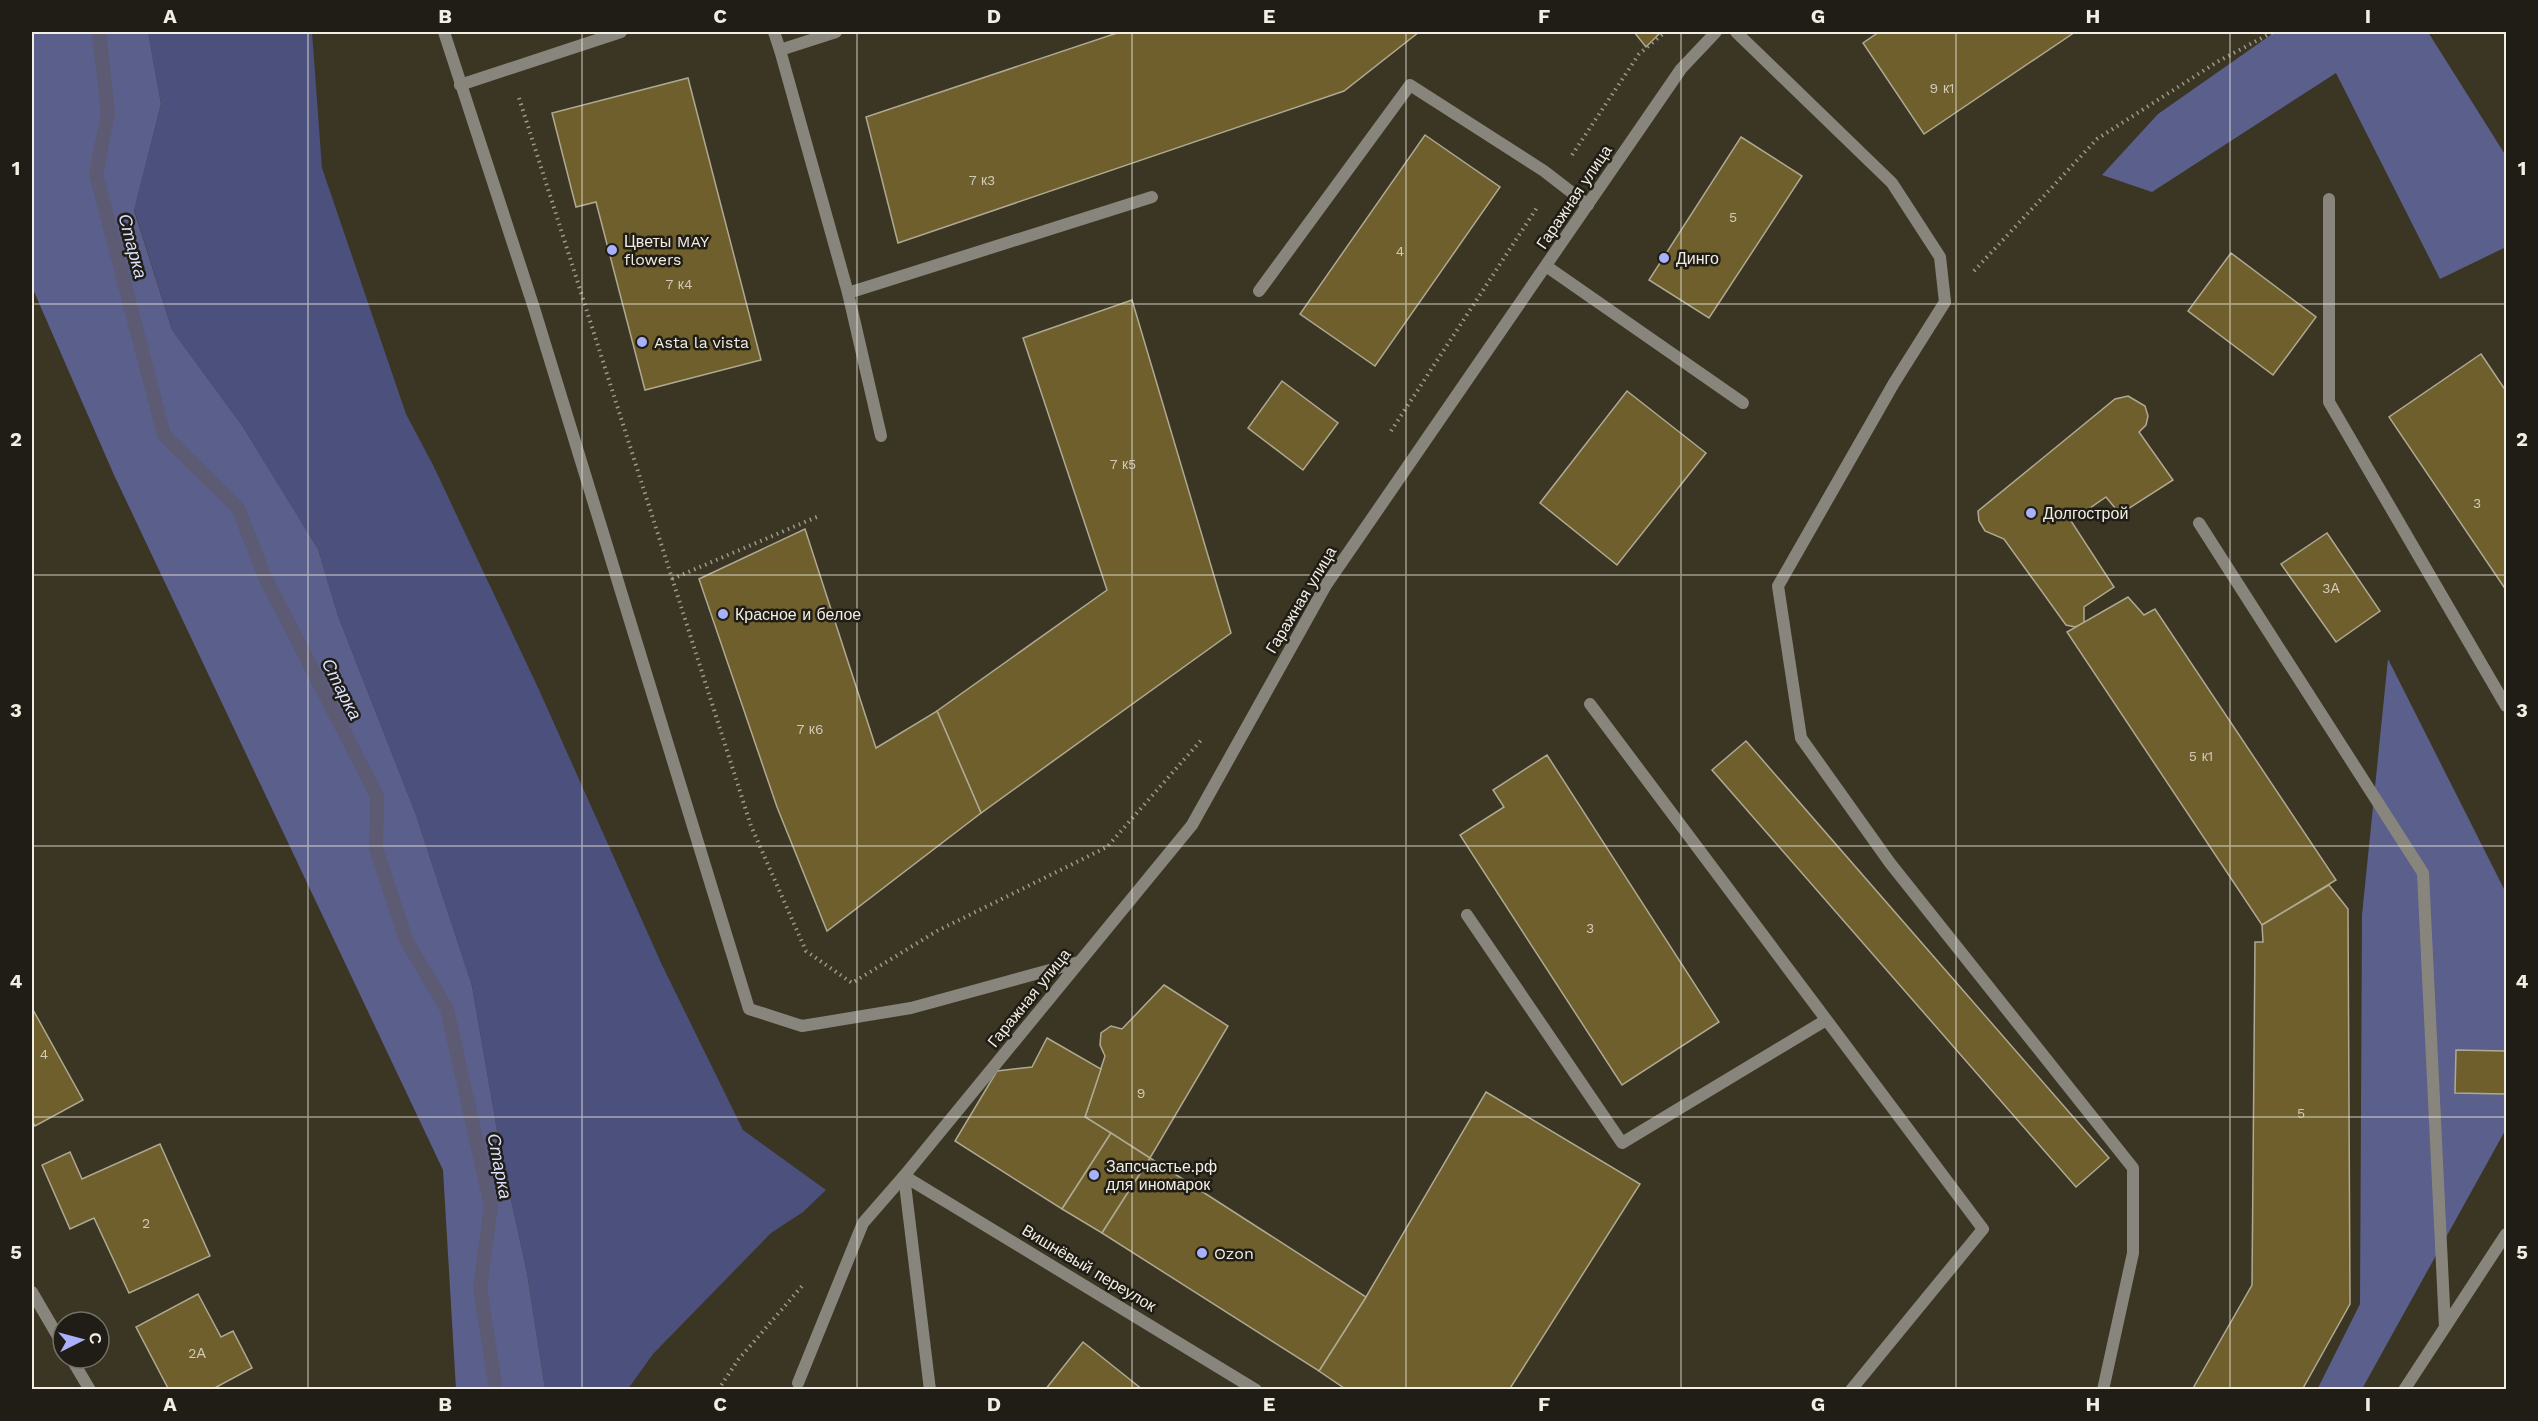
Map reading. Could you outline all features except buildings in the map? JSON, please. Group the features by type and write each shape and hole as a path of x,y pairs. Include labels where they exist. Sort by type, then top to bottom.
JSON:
{"street":[{"path":"444,32 534,308 749,1009 802,1026 911,1008 1079,962"},
{"path":"460,85 621,32"},
{"path":"774,32 848,293 881,436"},
{"path":"780,50 836,32"},
{"name":"Гаражная улица","path":"798,1383 863,1223 1192,825 1326,585 1681,69 1716,32"},
{"path":"1736,32 1892,183 1940,257 1944,302 1894,383 1778,586 1800,738 1890,863 2133,1168 2133,1253 2103,1389"},
{"path":"1259,291 1410,85 1556,180 1588,205"},
{"path":"848,293 1152,197"},
{"path":"2329,199 2329,402 2506,706"},
{"path":"1546,266 1743,403"},
{"path":"2199,523 2423,873 2445,1327"},
{"path":"1590,704 1983,1229 1851,1389"},
{"path":"1467,915 1622,1143 1826,1020"},
{"path":"904,1176 930,1389"},
{"name":"Вишнёвый переулок","path":"904,1176 1256,1389"},
{"path":"2404,1389 2506,1234"},
{"path":"32,1292 51,1324"},
{"path":"78,1370 90,1389"}],"path":[{"path":"1389,434 1639,54 1665,32"},
{"path":"1944,302 2097,139 2217,62 2273,32"},
{"path":"510,69 751,826 806,951 852,983 937,931 1107,847 1204,736"},
{"path":"672,579 819,516"},
{"path":"718,1389 738,1360 806,1282"}],"shaded area":[{"path":"32,32 148,32 161,104 134,210 172,330 243,427 318,549 338,616 416,815 472,986 502,1159 527,1273 545,1389 456,1389 443,1170 114,475 32,287"},
{"path":"148,32 312,32 322,168 406,414 433,465 540,692 662,965 743,1130 826,1190 803,1212 771,1233 653,1354 628,1389 545,1389 527,1273 502,1159 472,986 416,815 338,616 318,549 243,427 172,330 134,209 161,104"},
{"path":"2275,32 2428,32 2506,156 2506,247 2440,279 2336,73 2152,192 2102,175 2158,114"},
{"path":"2388,659 2506,893 2506,1129 2362,1389 2317,1390 2360,1304 2362,915"}],"waterway":[{"name":"Старка","path":"99,32 108,113 96,174 164,435 238,508 265,577 377,796 376,848 406,940 447,1009 491,1206 480,1288 496,1390"}],"place":[{"name":"Цветы MAY flowers","path":"612,250"},
{"name":"Динго","path":"1664,258"},
{"name":"Asta la vista","path":"642,342"},
{"name":"Долгострой","path":"2031,513"},
{"name":"Красное и белое","path":"723,614"},
{"name":"Запсчастье.рф для иномарок","path":"1094,1175"},
{"name":"Ozon","path":"1202,1253"}]}
